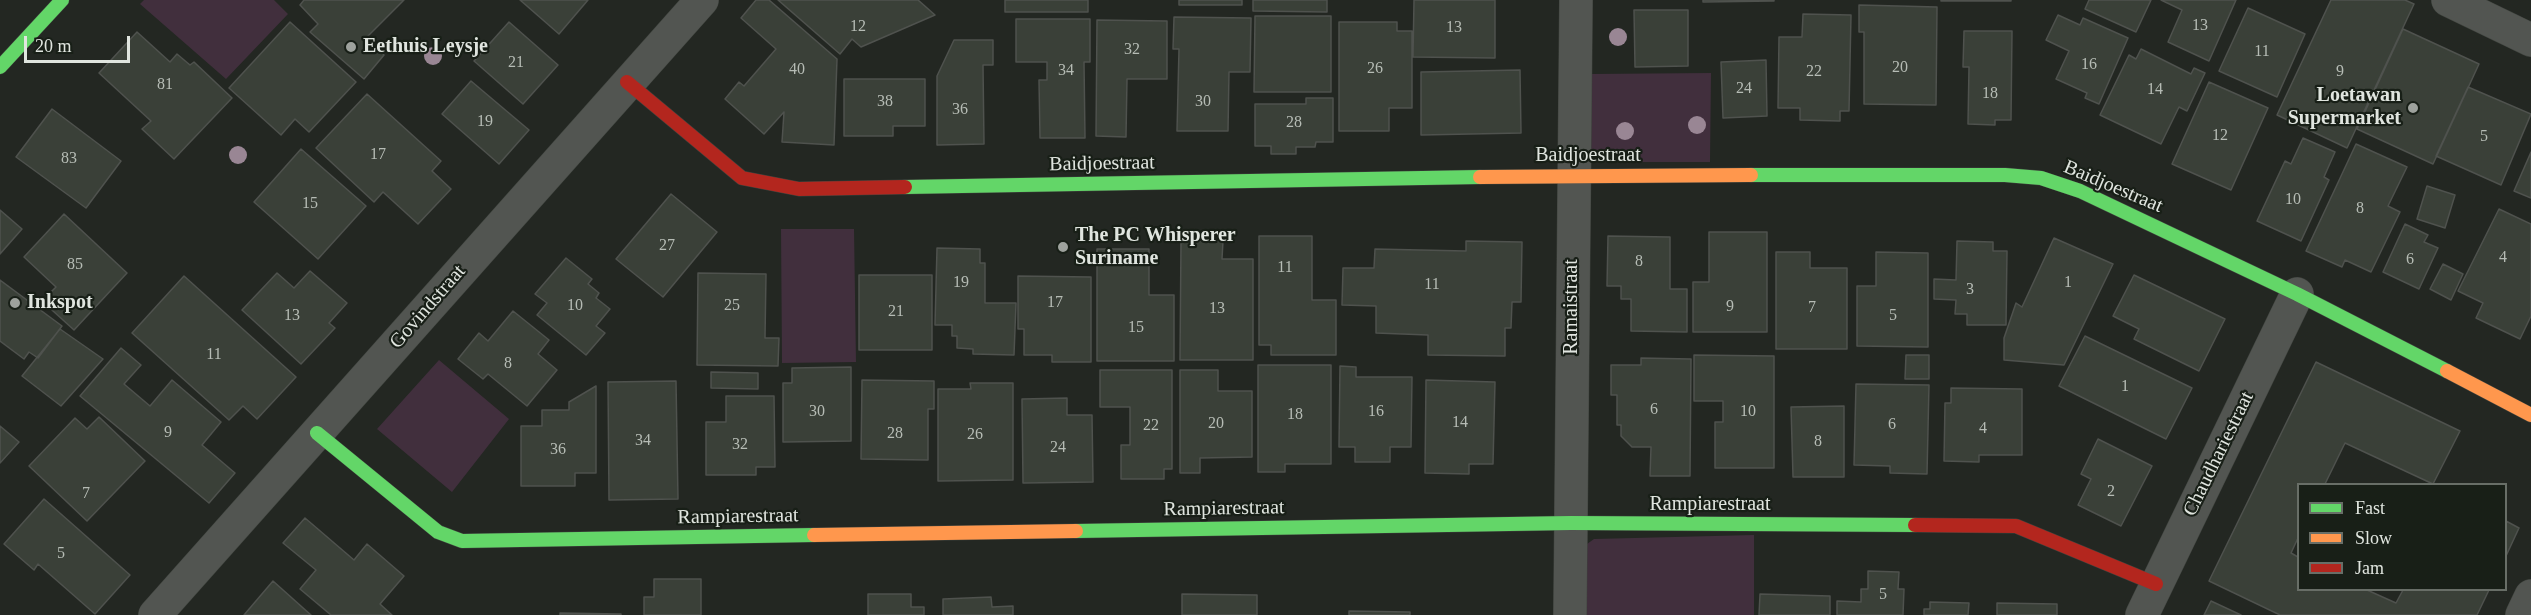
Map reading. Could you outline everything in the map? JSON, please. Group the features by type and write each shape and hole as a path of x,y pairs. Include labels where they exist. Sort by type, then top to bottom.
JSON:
{"street":[{"path":"0,67 63,0"},
{"name":"Govindstraat","path":"155,615 702,0"},
{"name":"Ramaistraat","path":"1570,615 1576,0"},
{"path":"2448,0 2531,40"},
{"name":"Baidjoestraat","path":"627,82 742,178 799,189 1573,175 2005,175 2041,178 2080,190 2297,294 2531,415"},
{"name":"Chaudhariestraat","path":"2142,615 2297,294"},
{"name":"Rampiarestraat","path":"317,433 438,531 462,541 1571,523 2016,526 2156,584"},
{"path":"2522,615 2531,596"}],"shaded area":[{"path":"144,0 274,0 288,14 226,79 140,4"},
{"path":"1711,73 1710,162 1594,162 1590,155 1591,74"},
{"path":"781,229 854,229 856,362 782,363"},
{"path":"439,360 509,419 452,492 377,429"},
{"path":"1754,535 1754,615 1584,615 1587,544 1594,539"}],"building":[{"name":"Eethuis Leysje","path":"304,0 404,0 366,38 384,55 364,79 310,32 318,24 300,5"},
{"path":"520,0 588,0 559,34"},
{"path":"756,0 769,0 837,59 834,145 782,142 784,112 764,134 725,99 739,82 744,86 776,49 741,18"},
{"path":"778,0 918,0 935,15 861,47 852,39 840,54"},
{"path":"1005,0 1088,0 1088,12 1005,12"},
{"path":"1179,0 1242,0 1242,5 1179,5"},
{"path":"1253,0 1327,0 1327,12 1253,11"},
{"path":"1414,0 1495,0 1495,58 1413,57"},
{"path":"1703,0 1774,0 1774,1 1703,2"},
{"path":"2011,0 2011,1 1941,1"},
{"path":"2089,0 2151,0 2136,32 2085,9"},
{"path":"2161,0 2236,0 2209,61 2168,42 2182,10"},
{"path":"2331,0 2405,0 2414,4 2347,148 2277,115"},
{"path":"1859,5 1937,7 1936,105 1864,104 1864,32 1859,32"},
{"path":"2248,8 2305,34 2277,97 2219,71"},
{"path":"1634,10 1688,10 1688,66 1635,67"},
{"path":"1803,14 1851,15 1849,111 1840,111 1840,121 1800,120 1800,108 1778,108 1779,37 1802,37"},
{"path":"2058,15 2080,25 2083,18 2128,38 2099,104 2085,98 2087,93 2056,79 2069,51 2046,40"},
{"path":"1255,16 1331,16 1331,92 1254,92"},
{"path":"1174,17 1251,18 1250,72 1229,72 1228,131 1177,131 1179,49 1173,49"},
{"path":"1016,19 1090,19 1090,62 1084,62 1085,138 1040,138 1039,80 1047,80 1047,62 1016,62"},
{"path":"1097,20 1167,21 1167,79 1127,79 1126,137 1096,136"},
{"path":"290,22 356,82 309,132 295,119 281,135 229,88"},
{"path":"509,22 558,65 523,104 474,61"},
{"path":"1339,22 1397,22 1397,31 1412,31 1412,108 1389,108 1389,131 1339,131"},
{"name":"Loetawan Supermarket","path":"2403,29 2479,64 2433,164 2357,129"},
{"path":"1964,31 2012,31 2011,120 1995,120 1995,125 1968,124 1969,67 1963,67"},
{"path":"137,32 170,62 177,54 190,65 194,62 232,98 174,159 142,129 151,121 99,73"},
{"path":"954,40 993,40 993,65 983,65 984,144 937,145 937,76"},
{"path":"2141,49 2191,74 2194,68 2205,73 2187,111 2179,107 2161,144 2100,115 2129,55 2136,59"},
{"path":"1766,60 1767,116 1723,118 1721,62"},
{"path":"1520,70 1521,133 1421,135 1421,72"},
{"path":"844,79 925,79 925,126 893,126 893,136 844,136"},
{"path":"471,81 529,130 499,164 442,114"},
{"path":"2209,82 2268,108 2231,190 2172,164"},
{"path":"2468,87 2531,114 2501,185 2436,156"},
{"path":"367,94 441,161 432,171 451,189 418,224 383,192 374,202 316,148"},
{"path":"1306,98 1333,98 1333,142 1316,142 1315,147 1296,147 1296,154 1271,154 1271,146 1255,146 1255,104 1306,104"},
{"path":"52,109 121,161 86,208 16,157"},
{"path":"2303,138 2335,152 2324,177 2329,180 2301,241 2257,221 2285,161 2291,164"},
{"path":"2356,144 2407,167 2388,206 2400,212 2371,272 2345,260 2342,267 2306,251"},
{"path":"301,149 366,206 318,259 254,202"},
{"path":"2531,152 2531,198 2514,191"},
{"path":"2427,186 2455,195 2445,228 2417,219"},
{"path":"671,194 717,232 663,297 616,259"},
{"path":"2499,209 2531,224 2531,316 2520,339 2476,318 2483,303 2458,291"},
{"path":"0,210 22,229 0,254"},
{"path":"64,214 127,273 74,330 42,301 56,287 24,257"},
{"path":"2405,224 2428,235 2424,242 2438,248 2419,289 2383,272"},
{"path":"1709,232 1767,232 1767,332 1693,332 1693,282 1709,282"},
{"path":"1259,236 1312,236 1312,300 1336,300 1336,355 1271,355 1271,345 1259,345"},
{"path":"1608,236 1670,237 1670,289 1687,289 1687,332 1631,331 1631,299 1621,299 1621,286 1607,286"},
{"path":"2054,238 2113,264 2064,365 2004,360 2004,338 2016,303 2022,307"},
{"path":"1181,241 1223,241 1222,259 1253,259 1253,360 1180,360"},
{"path":"1466,241 1522,242 1521,302 1512,302 1511,328 1505,328 1505,356 1428,355 1428,335 1376,333 1376,306 1342,305 1343,268 1374,268 1375,249 1466,251"},
{"path":"1957,241 1993,242 1993,251 2007,251 2006,325 1967,325 1967,314 1955,314 1956,300 1934,299 1934,279 1956,280"},
{"path":"937,248 980,249 980,263 985,263 985,303 1016,303 1014,355 973,354 973,349 957,348 957,336 952,336 952,325 935,325"},
{"path":"1097,249 1149,249 1149,295 1174,295 1174,361 1097,361"},
{"path":"1776,252 1810,252 1810,268 1847,268 1847,349 1776,349"},
{"path":"1876,252 1928,253 1928,347 1857,346 1857,286 1876,286"},
{"path":"566,258 592,279 588,284 599,293 596,298 610,309 596,326 605,333 586,355 537,315 547,303 535,294"},
{"path":"2443,264 2463,274 2451,300 2430,289"},
{"path":"310,271 347,303 329,323 335,328 301,364 242,310 277,273 294,288"},
{"path":"698,273 766,274 765,338 779,338 778,366 697,365"},
{"path":"859,275 932,275 932,350 859,350"},
{"path":"2134,275 2225,319 2199,371 2134,339 2139,329 2113,316"},
{"path":"184,276 296,377 257,419 243,406 229,420 132,333"},
{"path":"1018,276 1091,277 1091,362 1052,362 1052,355 1024,355 1024,329 1018,329"},
{"name":"Inkspot","path":"0,280 62,326 38,358 29,352 24,359 0,341"},
{"path":"513,311 549,340 538,354 557,370 527,406 488,374 483,379 458,359 479,333 488,341"},
{"path":"60,329 103,359 61,406 22,376"},
{"path":"2085,336 2192,388 2166,439 2059,386"},
{"path":"121,348 141,365 124,384 150,406 172,380 221,422 202,445 235,473 209,503 80,396"},
{"path":"1694,355 1774,356 1774,468 1715,468 1715,422 1723,422 1723,401 1694,401"},
{"path":"1906,355 1929,355 1929,379 1905,379"},
{"path":"1641,358 1691,359 1690,476 1650,476 1651,447 1632,447 1621,436 1621,425 1617,425 1617,395 1611,395 1611,365 1641,365"},
{"path":"2316,362 2460,431 2434,483 2345,443 2325,483 2297,483 2297,540 2291,553 2297,556 2297,591 2369,591 2396,603 2402,591 2489,591 2477,615 2280,615 2209,581"},
{"path":"1258,365 1331,365 1331,464 1285,464 1285,472 1258,472"},
{"path":"1340,366 1356,367 1356,377 1412,377 1411,447 1390,447 1390,462 1355,462 1355,447 1339,447"},
{"path":"851,367 851,441 783,442 783,383 792,383 792,368"},
{"path":"1100,370 1172,370 1172,469 1164,469 1164,479 1121,479 1121,445 1130,445 1130,407 1100,407"},
{"path":"1180,370 1218,370 1218,391 1252,391 1252,457 1200,458 1200,473 1180,473"},
{"path":"711,372 758,373 758,389 711,388"},
{"path":"862,380 934,381 934,409 928,409 928,460 861,459"},
{"path":"1426,380 1495,382 1493,464 1469,464 1469,474 1425,473"},
{"path":"676,381 678,499 609,500 608,382"},
{"path":"970,383 1013,383 1013,480 938,481 938,389 971,389"},
{"path":"1856,384 1929,385 1927,474 1890,473 1890,466 1854,465"},
{"path":"596,386 596,473 575,473 575,486 521,486 521,426 542,426 542,410 569,410 569,402"},
{"path":"1951,388 2022,389 2022,455 1979,455 1979,462 1944,461 1945,403 1951,403"},
{"path":"726,396 774,396 775,467 756,467 756,475 706,475 706,422 726,422"},
{"path":"1067,398 1067,415 1092,415 1093,482 1023,483 1022,399"},
{"path":"1844,406 1844,477 1793,477 1791,407"},
{"path":"99,417 145,461 87,521 29,466 75,418 87,429"},
{"path":"0,426 19,442 0,463"},
{"path":"2098,439 2152,466 2121,526 2078,505 2091,479 2081,474"},
{"path":"44,499 130,575 95,614 38,564 34,570 4,544"},
{"path":"305,518 354,560 367,544 404,576 380,604 392,615 331,615 300,589 316,570 283,543"},
{"path":"2507,522 2519,528 2507,554"},
{"path":"1868,571 1899,572 1898,589 1904,589 1903,615 1837,615 1837,601 1861,602 1861,589 1868,589"},
{"path":"654,579 701,579 701,615 644,615 644,597 654,597"},
{"path":"273,581 311,615 244,615"},
{"path":"868,594 911,594 911,607 924,607 924,615 868,615"},
{"path":"1182,594 1257,595 1257,615 1182,615"},
{"path":"1760,594 1830,596 1830,615 1759,615"},
{"path":"991,597 992,607 1013,606 1013,615 943,615 943,599"},
{"path":"2211,601 2241,615 2204,615"},
{"path":"1930,602 1969,603 1968,615 1924,615 1924,609 1930,609"},
{"path":"1997,603 2057,604 2057,615 1997,615"},
{"path":"1349,611 1410,612 1410,615 1349,615"},
{"path":"560,613 621,614 621,615 560,615"}],"traffic: fast":[{"path":"0,67 62,0"},
{"path":"1751,175 2005,175 2041,178 2080,191 2297,294 2447,371"},
{"path":"905,187 1480,177"},
{"path":"317,433 438,532 462,541 814,535"},
{"path":"1076,531 1571,523 1915,525"}],"traffic: slow":[{"path":"1480,177 1751,175"},
{"path":"2447,371 2531,415"},
{"path":"814,535 1076,531"}],"traffic: jam":[{"path":"627,82 742,178 799,189 905,187"},
{"path":"1915,525 2016,526 2156,584"}],"place":[{"name":"Eethuis Leysje","path":"351,47"},
{"name":"Loetawan Supermarket","path":"2413,108"},
{"name":"The PC Whisperer Suriname","path":"1063,247"},
{"name":"Inkspot","path":"15,303"}]}
